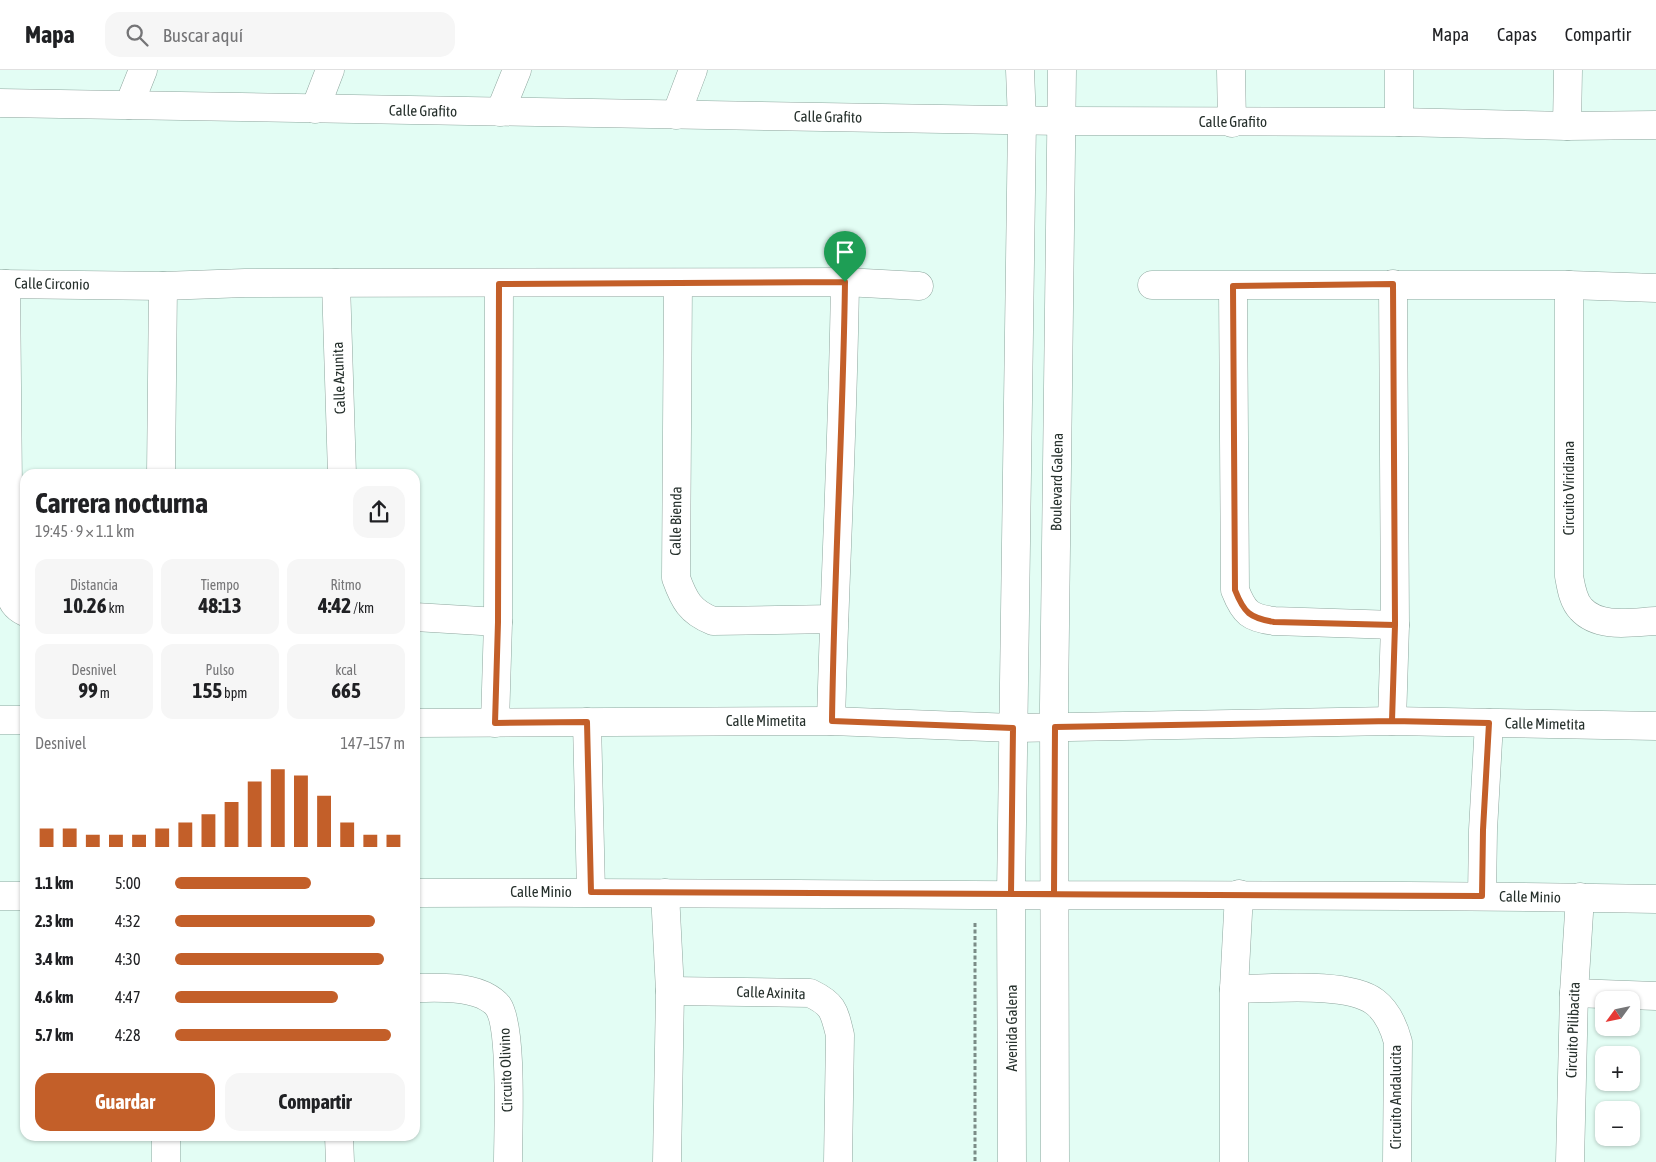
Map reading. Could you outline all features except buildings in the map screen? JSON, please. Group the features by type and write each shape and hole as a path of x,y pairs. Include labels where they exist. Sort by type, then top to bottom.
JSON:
{"street":[{"path":"129,105 143,70"},
{"path":"315,109 330,70"},
{"path":"500,112 517,70"},
{"path":"676,115 694,70"},
{"path":"1011,894 1022,121 1020,70"},
{"name":"Boulevard Galena","path":"1054,894 1054,706 1062,70"},
{"path":"1232,70 1232,123"},
{"path":"1399,70 1399,122"},
{"path":"1566,126 1568,70"},
{"name":"Calle Grafito","path":"0,103 1022,121 1399,122 1566,126 1656,125"},
{"path":"832,721 834,619 843,410 845,282"},
{"path":"336,283 845,282 919,286"},
{"name":"Calle Circonio","path":"20,609 10,599 8,590 3,284 163,286 245,283 336,283"},
{"name":"Calle Azunita","path":"336,283 342,469"},
{"name":"Calle Bienda","path":"678,283 676,578 681,592 687,604 702,616 713,621 834,619"},
{"path":"495,723 498,622 499,284"},
{"path":"1392,721 1395,625 1393,284"},
{"path":"1152,285 1480,284 1656,288"},
{"name":"Circuito Viridiana","path":"1569,285 1569,576 1573,595 1580,609 1596,620 1616,623 1656,621"},
{"path":"161,469 163,286"},
{"path":"1233,286 1235,590 1241,605 1247,613 1260,619 1274,622 1395,625"},
{"path":"420,617 498,622"},
{"path":"0,720 20,720"},
{"name":"Calle Mimetita","path":"420,723 832,721 1013,728 1392,721 1656,726"},
{"path":"587,722 591,892"},
{"path":"1482,896 1483,830 1489,723"},
{"name":"Calle Minio","path":"420,893 1239,894 1656,899"},
{"path":"665,893 670,991 667,1162"},
{"name":"Avenida Galena","path":"1011,894 1012,1162"},
{"path":"1054,894 1055,1162"},
{"path":"1234,1162 1234,989 1239,894"},
{"path":"0,896 20,896"},
{"name":"Circuito Pilibacita","path":"1570,1162 1574,993 1580,897"},
{"name":"Circuito Olivino","path":"420,988 465,989 484,996 498,1006 504,1022 507,1042 508,1162"},
{"name":"Circuito Andalucita","path":"1234,989 1328,988 1355,992 1376,1002 1392,1023 1398,1042 1396,1162"},
{"name":"Calle Axinita","path":"670,991 810,993 825,1000 835,1015 840,1034 838,1162"},
{"path":"1574,993 1656,996"},
{"path":"166,1141 166,1162"},
{"path":"339,1141 340,1162"}],"path":[{"path":"975,895 975,1162"}],"route":[{"path":"845,282 584,282 499,284 498,622 495,723 587,722 591,892 975,895 1239,894 1482,896 1483,830 1489,723 1392,721 1393,673 1395,625 1274,622 1260,619 1247,613 1241,605 1235,590 1233,286 1393,284 1395,625 1392,721 1055,727 1054,894 1011,894 1013,728 832,721 834,619 843,410 845,282"}]}
